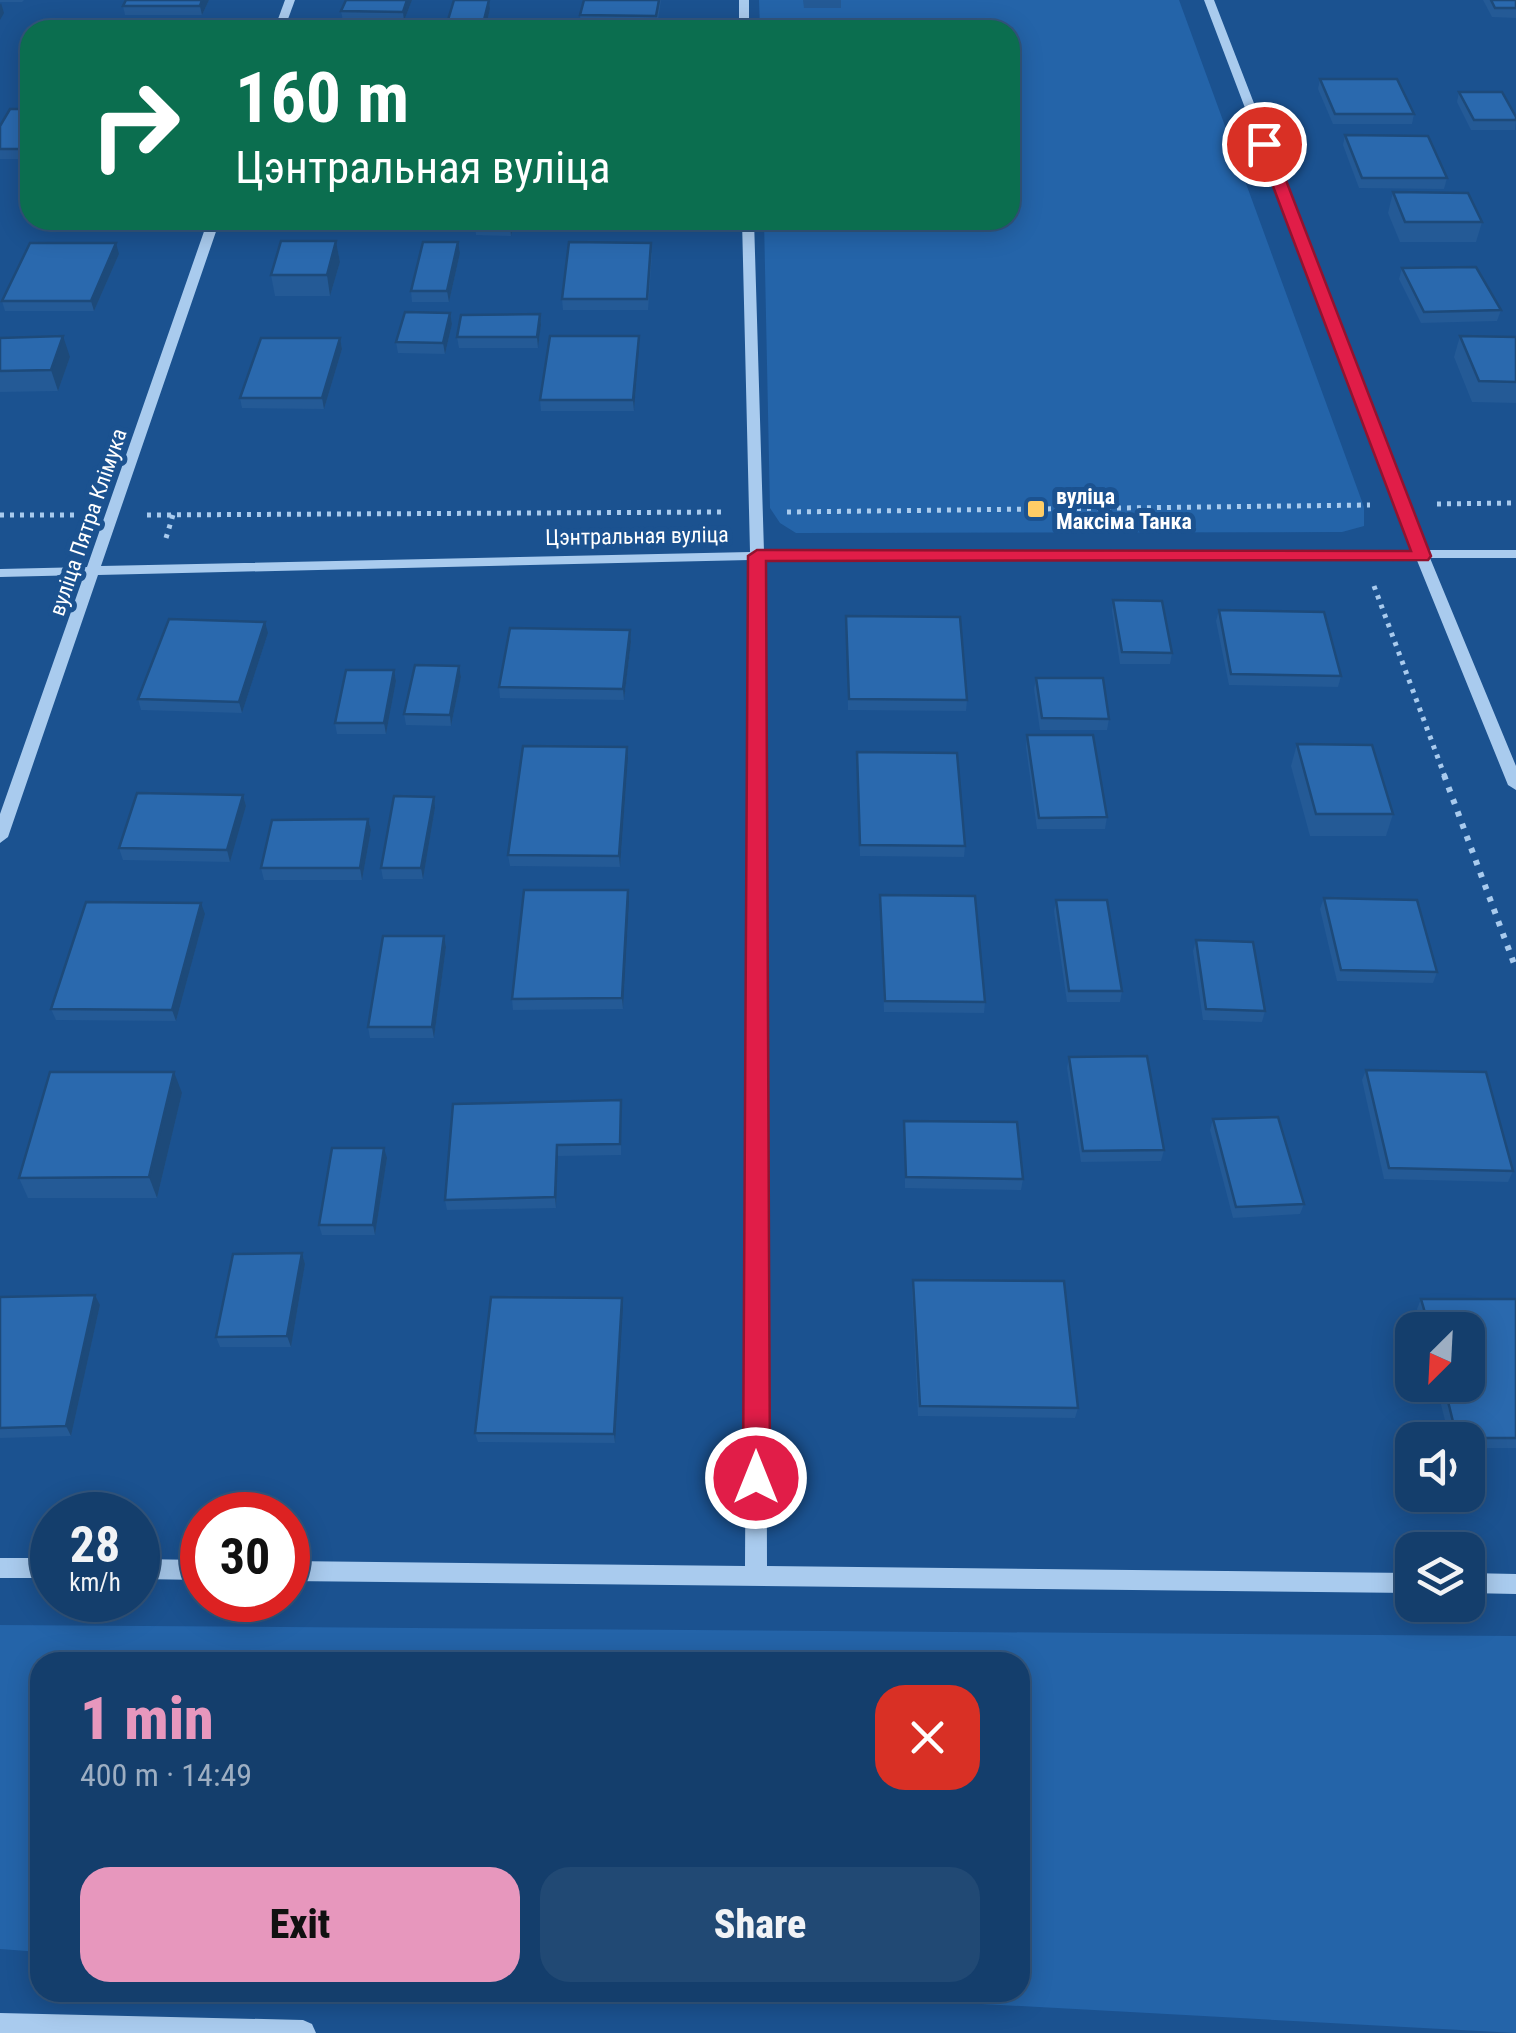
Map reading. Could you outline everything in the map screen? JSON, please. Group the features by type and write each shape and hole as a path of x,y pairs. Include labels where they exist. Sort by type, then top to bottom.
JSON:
{"street":[{"path":"1209,0 1422,556 1516,784"},
{"name":"вуліца Пятра Клімука","path":"0,837 211,230"},
{"path":"748,230 757,556 756,1576"},
{"name":"Цэнтральная вуліца","path":"0,573 757,556 1516,554"},
{"path":"0,1568 30,1568"},
{"path":"310,1571 1395,1582"},
{"path":"1485,1583 1516,1584"},
{"path":"0,2026 303,2033"}],"path":[{"path":"1344,505 1516,970"}],"shaded area":[{"path":"759,0 1179,0 1364,507 1364,526 1342,532 796,533 780,523 770,508 764,230 1020,230 1020,20 760,20"},
{"path":"0,1625 1516,1636 1516,2033 946,2002 1030,2002 1030,1652 30,1652 30,1951 0,1949"}],"building":[{"path":"126,0 202,0 200,6 123,6"},
{"path":"346,0 407,0 403,12 341,11"},
{"path":"454,0 489,0 484,20 448,20"},
{"path":"584,0 659,0 656,16 580,15"},
{"path":"1491,0 1516,0 1516,8 1495,8"},
{"path":"1320,79 1397,79 1414,114 1335,114"},
{"path":"1459,92 1502,92 1516,120 1474,120"},
{"path":"10,109 20,109 20,149 0,149 0,126"},
{"path":"1345,135 1428,136 1447,178 1362,178"},
{"path":"1393,192 1468,193 1482,222 1405,222"},
{"path":"281,241 336,241 327,275 271,275"},
{"path":"423,242 458,242 447,291 411,291"},
{"path":"569,242 651,243 647,299 562,299"},
{"path":"30,243 116,243 91,301 2,301"},
{"path":"1476,267 1501,310 1424,312 1402,268"},
{"path":"405,312 450,313 443,343 396,342"},
{"path":"540,314 537,337 457,337 461,315"},
{"path":"63,336 51,370 0,371 0,338"},
{"path":"550,336 639,336 633,400 540,400"},
{"path":"1460,336 1516,337 1516,382 1479,381"},
{"path":"261,338 340,338 322,398 240,398"},
{"path":"1113,600 1162,601 1172,653 1122,652"},
{"path":"1219,610 1324,612 1341,676 1231,674"},
{"path":"846,616 960,617 967,700 849,699"},
{"path":"169,619 265,622 239,702 138,699"},
{"path":"510,628 630,630 623,689 499,687"},
{"path":"415,665 459,666 450,715 404,714"},
{"path":"346,670 394,670 384,723 335,723"},
{"path":"1036,678 1103,678 1109,719 1042,718"},
{"path":"1027,735 1093,735 1107,817 1039,818"},
{"path":"1297,744 1372,745 1393,814 1316,814"},
{"path":"523,746 627,747 619,856 508,855"},
{"path":"857,752 957,753 965,846 860,845"},
{"path":"137,793 243,795 227,850 119,848"},
{"path":"394,796 434,797 421,868 381,868"},
{"path":"368,819 360,868 261,868 272,820"},
{"path":"524,890 628,890 622,998 512,999"},
{"path":"880,895 975,896 985,1002 885,1001"},
{"path":"1324,898 1417,900 1437,972 1341,970"},
{"path":"1056,900 1107,900 1122,991 1069,991"},
{"path":"86,902 201,903 172,1010 51,1009"},
{"path":"383,936 444,936 432,1027 368,1027"},
{"path":"1196,940 1253,942 1265,1011 1206,1009"},
{"path":"1147,1056 1164,1150 1083,1151 1069,1057"},
{"path":"1366,1070 1486,1072 1513,1171 1389,1168"},
{"path":"50,1072 174,1072 149,1177 19,1178"},
{"path":"621,1100 620,1144 557,1145 555,1197 445,1200 453,1104"},
{"path":"1278,1117 1304,1204 1236,1207 1213,1119"},
{"path":"904,1121 1017,1122 1023,1179 906,1177"},
{"path":"332,1148 384,1148 373,1225 319,1225"},
{"path":"302,1253 287,1336 216,1337 233,1254"},
{"path":"913,1280 1064,1281 1078,1408 920,1406"},
{"path":"95,1295 66,1426 0,1428 0,1297"},
{"path":"491,1297 622,1298 614,1434 475,1433"},
{"path":"1421,1299 1516,1299 1516,1438 1485,1438 1485,1422 1453,1422 1448,1402 1485,1402 1485,1312 1425,1312"}],"place":[{"name":"вуліца Максіма Танка","path":"1036,509"}],"route":[{"path":"756,1478 757,556 1422,556 1264,144"}]}
